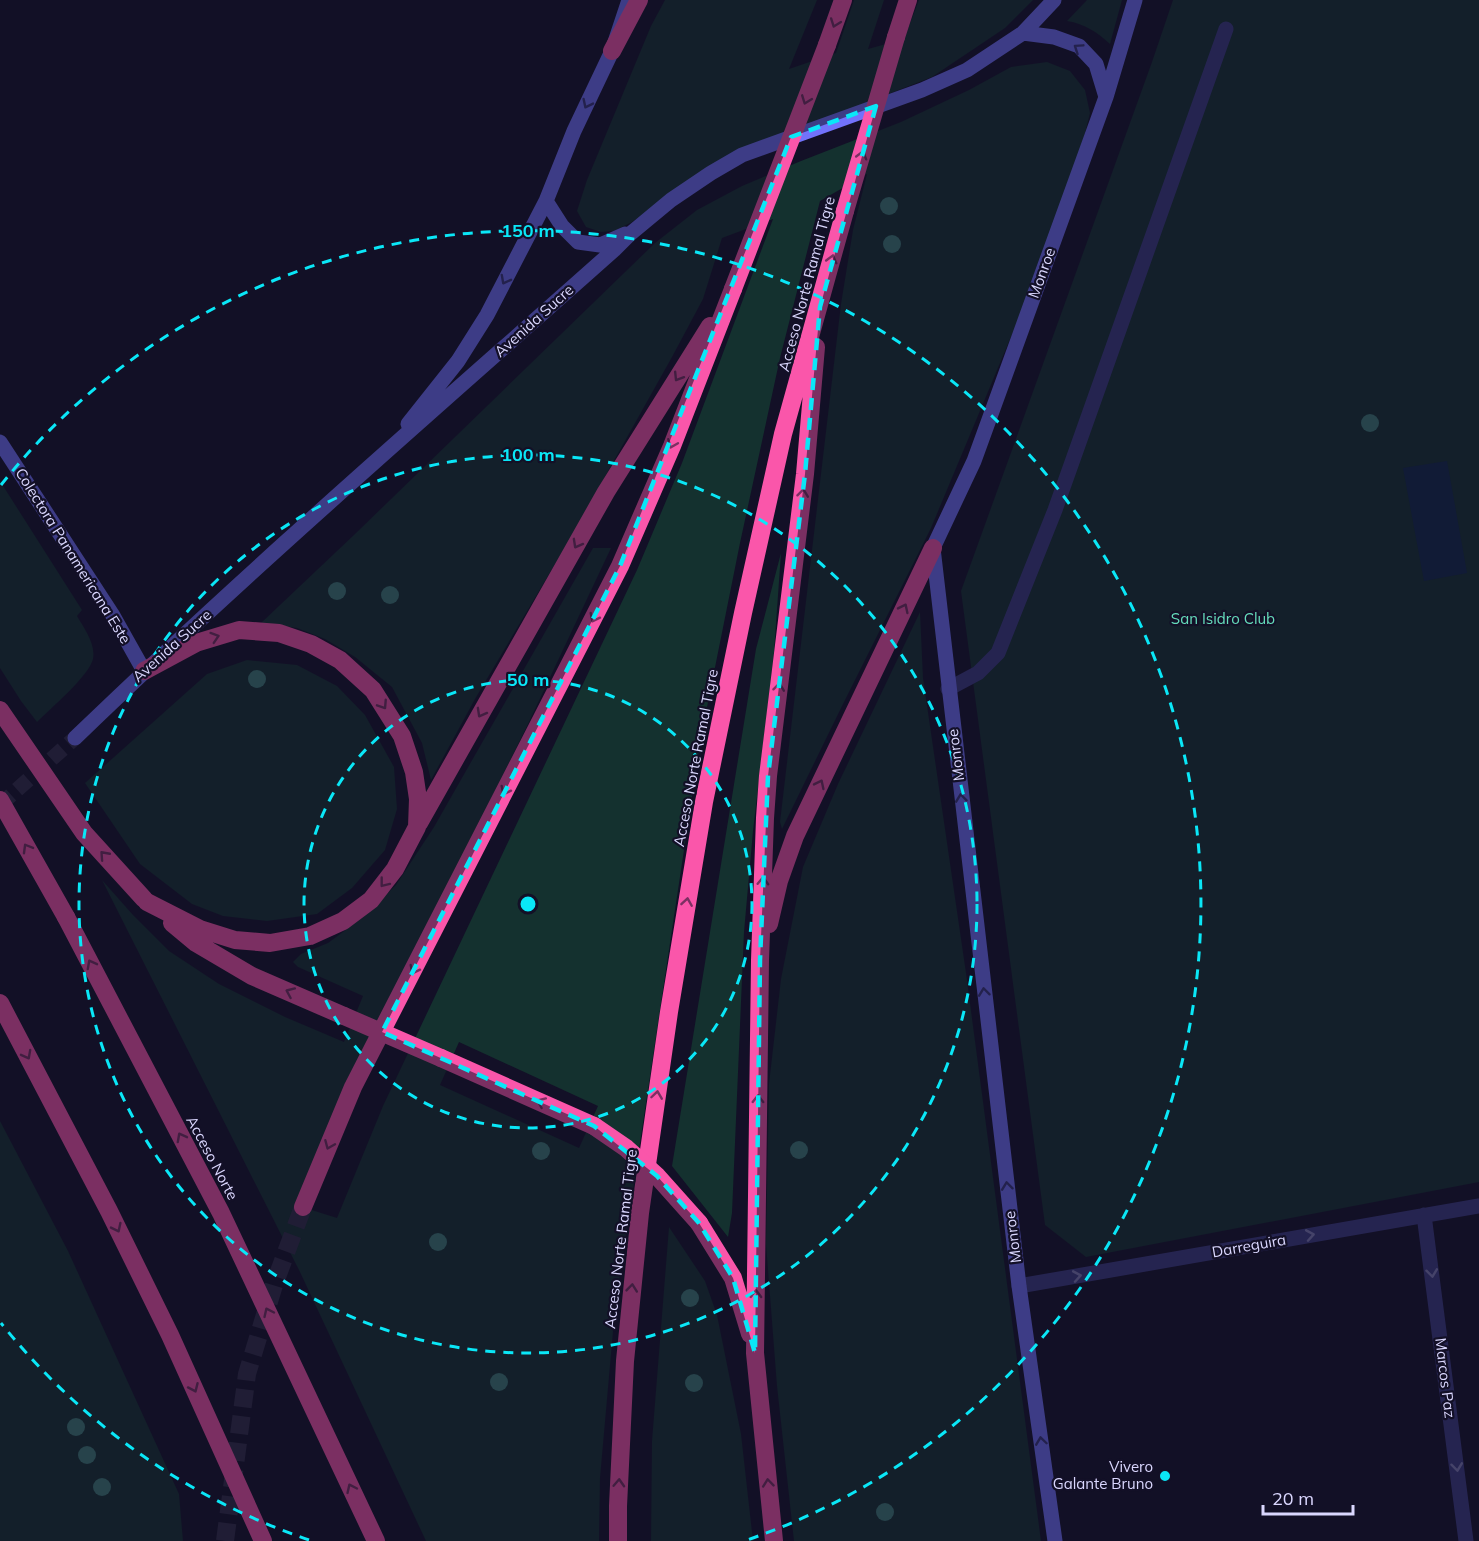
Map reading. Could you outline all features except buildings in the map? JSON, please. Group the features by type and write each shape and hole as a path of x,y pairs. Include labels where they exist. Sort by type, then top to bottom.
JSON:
{"highway":[{"path":"612,51 639,0"},
{"path":"303,1207 353,1087 620,566 672,446 843,0"},
{"name":"Acceso Norte Ramal Tigre","path":"618,1541 625,1362 640,1214 669,1012 704,802 783,434 845,211 908,0"},
{"path":"145,900 200,929 235,940 270,943 310,936 343,921 371,900 395,869 606,492 732,290"},
{"path":"774,1541 755,1353 760,960 765,818 768,776 805,474 820,307"},
{"path":"760,960 779,882 795,836 933,548"},
{"path":"144,671 196,644 240,630 279,633 311,644 340,660 373,690 402,736 414,772 418,799 417,827"},
{"path":"0,710 84,833 145,900 196,943 252,976 594,1126 626,1148 657,1176 699,1223 733,1278 755,1353"},
{"name":"Acceso Norte","path":"0,800 66,917 221,1213 376,1541"},
{"path":"0,1003 109,1211 170,1335 263,1541"}],"main road":[{"path":"382,456 458,361 487,315 546,201 574,131 612,51 628,0"},
{"name":"Avenida Sucre","path":"75,738 144,671 382,456 671,200 742,155 922,90 967,70 1023,33 1054,0"},
{"name":"Monroe","path":"1055,1541 1019,1286 933,548 974,460 1106,97 1136,0"},
{"path":"1023,33 1054,37 1079,46 1096,64 1106,97"},
{"path":"546,201 562,226 578,242 600,245 637,228"},
{"name":"Colectora Panamericana Este","path":"0,442 112,614 144,671"}],"street":[{"path":"948,689 978,673 998,653 1055,510 1226,29"},
{"name":"Darreguira","path":"1019,1286 1479,1206"},
{"name":"Marcos Paz","path":"1424,1215 1466,1541"}],"highlighted area":[{"path":"876,106 820,307 805,474 768,776 760,960 755,1353 733,1278 699,1223 657,1176 594,1126 382,1032 620,566 791,137"}],"green space":[{"path":"665,0 817,0 789,69 836,53 854,0 884,0 868,49 904,39 919,0 1033,0 1005,28 932,77 724,158 632,222 614,231 601,232 586,227 577,211 587,180 651,26"},
{"path":"1087,0 1122,0 1110,44 1090,29 1067,21"},
{"name":"San Isidro Club","path":"1173,0 1479,0 1479,1182 1086,1257 1045,1225 961,591"},
{"path":"1047,62 1070,71 1085,90 1090,113 1082,145 1018,320 931,528 782,829 780,822 841,304 853,230 867,174 820,201 780,358 701,737 615,1309 600,1478 599,1541 426,1541 300,1272 102,880 169,951 219,984 285,1017 344,1042 363,996 298,967 293,962 301,954 328,943 362,918 396,885 434,827 593,548 611,548 455,872 299,1206 337,1218 383,1106 637,570 682,463 773,219 722,238 703,299 672,357 574,532 475,699 431,780 422,743 392,687 355,657 325,639 297,628 261,623 655,243 697,210 742,186 901,122 1011,67","holes":["459,1042 598,1106 579,1148 440,1085"]},
{"path":"0,481 82,610 77,616 93,648 93,659 85,674 37,722 0,668"},
{"path":"781,553 774,652 753,831 744,932 732,1213 728,1237 672,1166 756,649"},
{"path":"920,612 923,678 966,973 1041,1541 794,1541 777,1386 766,1244 769,1084 781,979 803,867 838,784"},
{"path":"247,660 297,665 337,686 365,715 394,767 397,809 385,850 352,888 317,914 267,921 223,916 192,904 140,864 85,783 207,674"},
{"path":"0,1121 68,1251 179,1494 183,1541 0,1541"},
{"path":"669,1227 705,1281 717,1315 741,1434 753,1541 651,1541 652,1441"}],"water":[{"path":"1447,461 1467,573 1424,581 1403,468"}],"tunnel":[{"path":"0,805 75,738"},
{"path":"225,1541 247,1374 274,1285 303,1207"}],"place":[{"name":"Vivero Galante Bruno","path":"1165,1476"}]}
